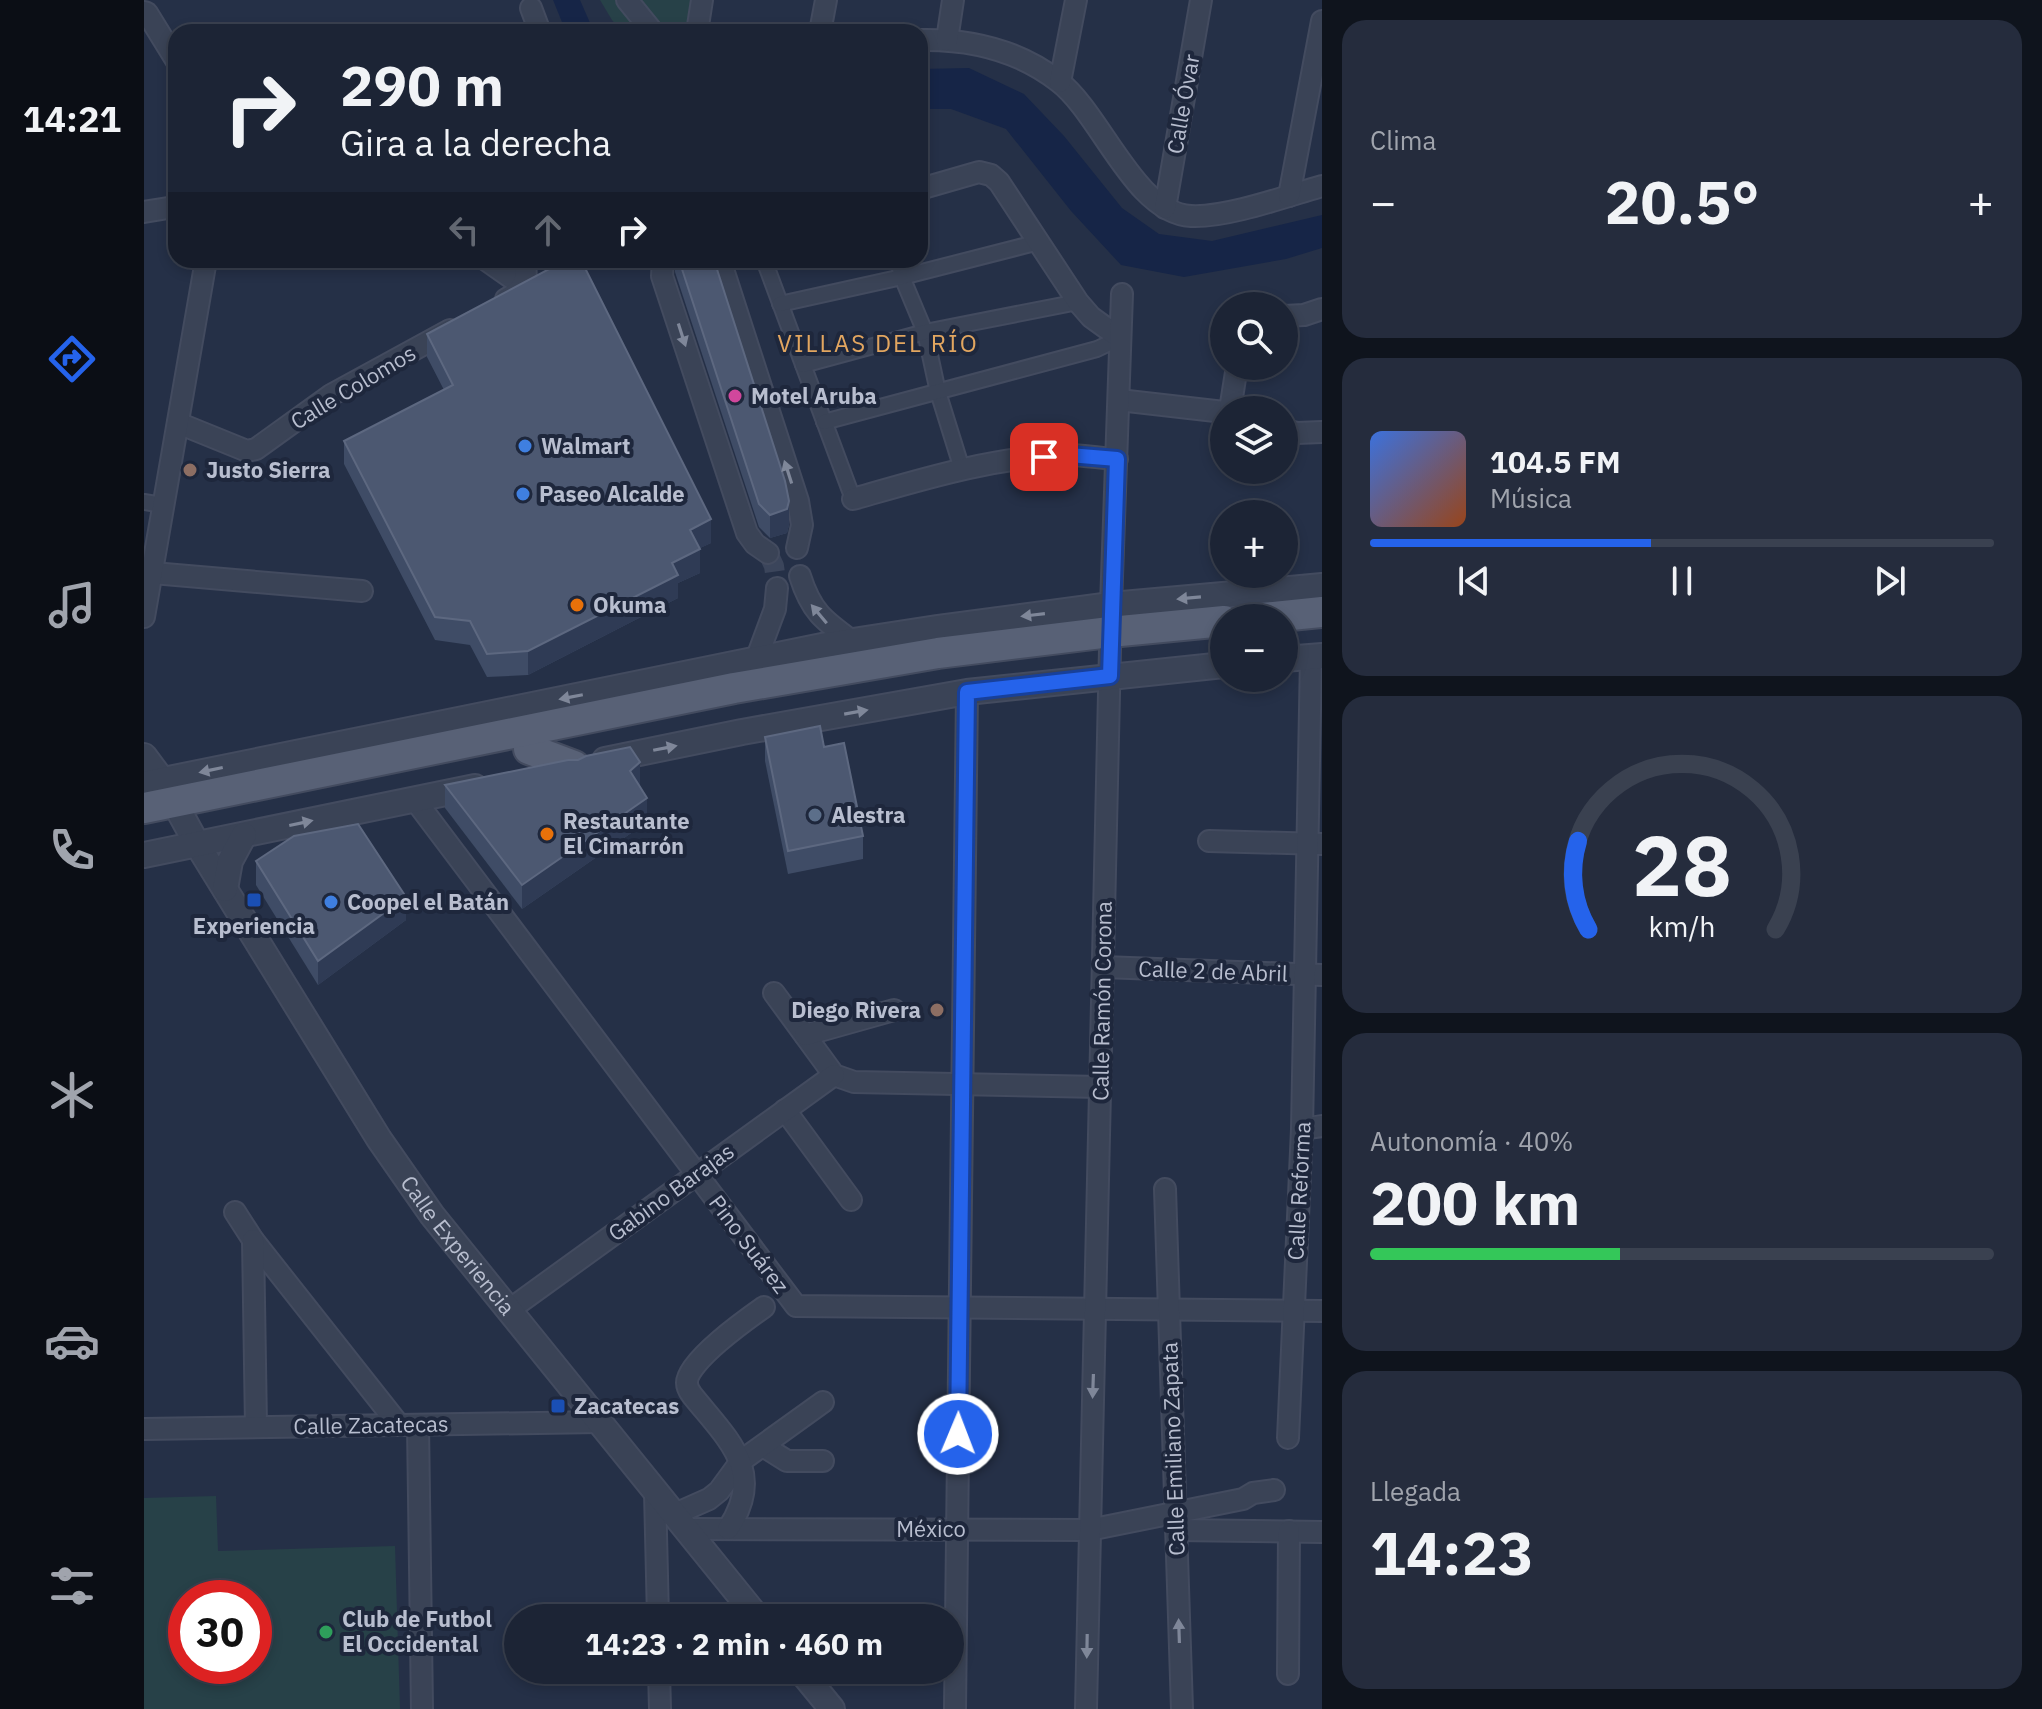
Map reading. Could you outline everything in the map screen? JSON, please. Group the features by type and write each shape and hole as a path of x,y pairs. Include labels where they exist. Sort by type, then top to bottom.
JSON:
{"main road":[{"path":"1298,614 1322,612"},
{"path":"144,808 530,762 819,692 1210,623"},
{"path":"937,628 975,648"},
{"path":"144,827 172,806 719,691 975,648 1110,641 1210,641"},
{"path":"1298,641 1318,648"},
{"path":"530,762 574,766"}],"street":[{"path":"627,0 646,24"},
{"path":"698,24 702,0"},
{"path":"822,24 826,0"},
{"path":"947,40 953,0"},
{"path":"1060,82 1076,0"},
{"name":"Calle Óvar","path":"1165,208 1201,0"},
{"path":"531,8 537,24"},
{"path":"144,12 168,46"},
{"path":"1289,196 1322,21"},
{"path":"928,40 990,47 1038,67 1060,82 1080,103 1150,197 1176,213 1211,215 1322,186"},
{"path":"824,422 1097,349 1120,338 1091,317 1078,302 999,182 991,175 979,172 928,187"},
{"path":"144,212 168,208"},
{"path":"780,304 1039,242"},
{"path":"144,617 153,573 153,504 178,423 205,268"},
{"path":"497,268 523,286 527,268"},
{"path":"662,268 662,276 747,533 755,544 768,553"},
{"path":"723,268 798,501 802,525 797,548"},
{"path":"767,268 853,499 962,469 1019,459 1069,455 1117,459"},
{"path":"900,268 925,332 938,392 962,469"},
{"name":"Calle Colomos","path":"178,423 247,451 256,449 331,395 514,295 523,286"},
{"name":"Calle Ramón Corona","path":"1086,1709 1110,641 1122,294"},
{"path":"803,365 925,332 1078,302"},
{"path":"1298,315 1322,309"},
{"path":"1119,400 1210,409"},
{"path":"1298,433 1322,432"},
{"path":"153,573 362,591"},
{"path":"800,576 807,599 825,622 852,641"},
{"path":"574,766 967,692 1110,641 1322,586"},
{"path":"756,660 775,609 777,588"},
{"path":"144,855 172,806 756,660 852,641 937,628 1110,641 1210,662"},
{"path":"1298,654 1318,648"},
{"name":"Calle Reforma","path":"1288,1438 1293,1311 1312,1127 1318,648"},
{"path":"955,1709 967,692"},
{"name":"Calle Experiencia","path":"144,756 379,1139 432,1215 746,1604"},
{"path":"172,806 244,835 501,781"},
{"name":"Pino Suárez","path":"415,800 796,1306 1322,1311"},
{"path":"225,889 230,861 244,835"},
{"path":"1209,841 1314,844"},
{"name":"Calle 2 de Abril","path":"1103,967 1313,975"},
{"path":"774,993 834,1075 854,1082 1100,1087"},
{"path":"805,1035 894,1010"},
{"name":"Gabino Barajas","path":"509,1310 834,1075"},
{"path":"785,1110 851,1200"},
{"name":"Calle Emiliano Zapata","path":"1165,1189 1182,1709"},
{"path":"235,1212 253,1240 409,1425 422,1709"},
{"path":"253,1240 256,1426"},
{"path":"728,1529 737,1516 744,1495 741,1461 692,1395 686,1381 689,1373 720,1339 764,1307"},
{"path":"679,1522 719,1491 741,1461 823,1402"},
{"name":"Calle Zacatecas","path":"144,1429 599,1422"},
{"path":"763,1446 787,1461 823,1461"},
{"path":"1176,1521 1253,1493 1274,1490"},
{"path":"655,1492 658,1604"},
{"path":"1176,1521 1322,1532"},
{"name":"México","path":"679,1522 728,1529 1089,1530 1176,1521"},
{"path":"1288,1674 1289,1531"},
{"path":"659,1684 660,1709"},
{"path":"811,1684 832,1709"}],"green space":[{"path":"600,0 703,0 700,24 615,24"},
{"name":"Club de Futbol El Occidental","path":"216,1496 218,1551 395,1546 400,1709 144,1709 144,1498"}],"water":[{"path":"553,0 580,0 590,24 563,24"},
{"path":"969,68 1024,94 1064,136 1122,208 1159,234 1212,241 1322,215 1322,248 1286,259 1184,277 1121,265 1071,211 1006,129 951,109 928,109 928,69"}],"building":[{"name":"Paseo Alcalde","path":"551,268 585,268 711,519 690,530 700,549 672,563 678,575 528,651 487,654 470,621 435,617 344,441 453,385 427,334"},
{"name":"Motel Aruba","path":"682,268 717,268 789,501 787,509 770,515 759,504"},
{"name":"Alestra","path":"820,726 824,747 844,743 863,836 788,851 765,737"},
{"name":"Restautante El Cimarrón","path":"630,747 640,762 630,771 647,798 522,885 445,785 578,760"},
{"name":"Coopel el Batán","path":"358,824 406,897 318,961 256,861 294,836"}],"tunnel":[{"path":"768,553 774,566 777,588"}],"place":[{"name":"Motel Aruba","path":"735,396"},
{"name":"Walmart","path":"525,446"},
{"name":"Justo Sierra","path":"190,470"},
{"name":"Paseo Alcalde","path":"523,494"},
{"name":"Okuma","path":"577,605"},
{"name":"Alestra","path":"815,815"},
{"name":"Restautante El Cimarrón","path":"547,834"},
{"name":"Experiencia","path":"254,900"},
{"name":"Coopel el Batán","path":"331,902"},
{"name":"Diego Rivera","path":"937,1010"},
{"name":"Zacatecas","path":"558,1406"},
{"name":"Club de Futbol El Occidental","path":"326,1632"}],"district":[{"name":"VILLAS DEL RÍO","path":"878,344"}],"route":[{"path":"958,1434 967,692 1110,676 1117,459 1069,455 1044,457"}]}
